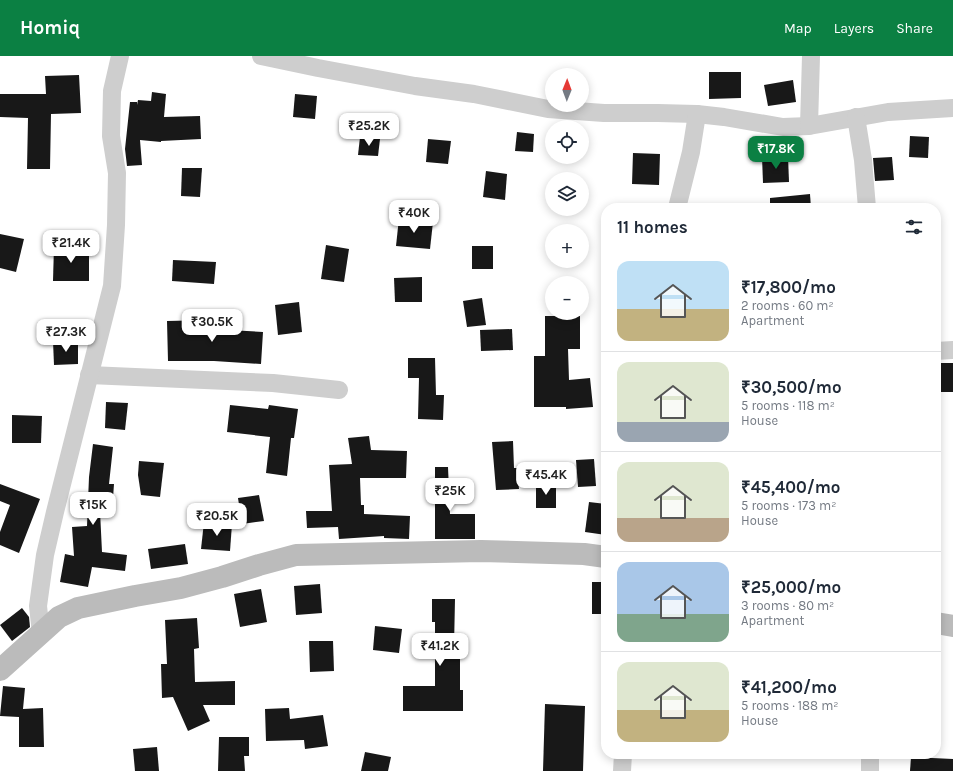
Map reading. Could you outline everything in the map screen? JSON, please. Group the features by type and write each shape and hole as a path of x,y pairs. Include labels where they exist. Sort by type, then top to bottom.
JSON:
{"main road":[{"path":"0,670 59,617 78,608 181,588 222,578 259,565 296,555 481,551 601,556"},
{"path":"941,624 953,626"}],"street":[{"path":"41,634 38,606 45,555 112,286 116,225 117,173 111,136 112,90 120,56"},
{"path":"262,56 326,70 415,86 474,94 548,109 604,113 697,114 783,127 809,126 888,112 953,108"},
{"path":"809,126 810,56"},
{"path":"678,203 691,152 697,114"},
{"path":"856,118 863,160 867,203"},
{"path":"941,351 953,350"},
{"path":"89,375 273,383 339,390"},
{"path":"622,771 623,759"},
{"path":"870,759 870,771"}],"building":[{"path":"709,72 741,72 741,98 709,99"},
{"path":"79,75 81,113 51,114 50,169 27,169 28,118 0,117 0,94 46,94 45,76"},
{"path":"793,80 796,102 768,106 764,85"},
{"path":"152,92 166,94 164,117 200,116 201,139 161,142 140,140 142,165 127,166 125,149 130,102 137,102 137,105 138,100 151,101"},
{"path":"295,94 317,96 315,119 293,117"},
{"path":"517,132 534,134 533,152 515,151"},
{"path":"910,136 929,137 928,158 909,157"},
{"path":"360,137 380,139 378,156 358,155"},
{"path":"428,139 451,141 448,164 426,162"},
{"path":"633,153 660,154 659,185 632,184"},
{"path":"788,156 789,182 763,183 762,157"},
{"path":"892,157 894,180 875,181 873,158"},
{"path":"182,168 202,168 200,197 181,196"},
{"path":"486,171 507,174 505,200 483,197"},
{"path":"810,194 811,203 770,203 770,198"},
{"path":"399,218 433,222 430,249 396,246"},
{"path":"0,234 24,239 16,272 0,268"},
{"path":"326,245 349,249 344,282 321,279"},
{"path":"54,246 89,246 89,281 53,281"},
{"path":"472,246 493,246 493,269 472,269"},
{"path":"173,260 216,262 214,284 172,281"},
{"path":"422,277 422,302 395,302 394,278"},
{"path":"482,298 486,325 467,327 463,301"},
{"path":"299,302 302,332 278,335 275,305"},
{"path":"210,320 210,329 263,332 261,364 214,361 168,361 167,321"},
{"path":"545,320 580,320 580,349 568,349 569,380 590,378 593,407 566,409 566,407 534,407 534,356 545,356"},
{"path":"512,329 513,350 481,351 480,330"},
{"path":"53,341 78,341 78,364 54,365"},
{"path":"408,358 435,358 436,395 444,395 443,420 418,419 419,378 408,378"},
{"path":"941,363 953,363 953,392 941,392"},
{"path":"106,402 128,403 125,430 105,428"},
{"path":"230,405 268,409 269,405 298,409 294,438 291,438 287,476 266,473 270,437 227,432"},
{"path":"12,415 42,416 41,443 12,443"},
{"path":"369,436 371,450 407,451 406,478 360,478 361,505 364,505 364,514 410,516 409,539 384,538 384,536 339,539 338,527 307,528 306,511 332,511 329,465 352,464 348,438"},
{"path":"513,441 514,468 517,468 519,489 496,490 492,442"},
{"path":"93,444 113,447 109,484 114,484 112,512 100,511 102,552 127,555 125,571 92,567 88,587 60,582 65,554 74,556 72,527 87,526 89,477"},
{"path":"594,459 596,486 578,487 576,460"},
{"path":"139,461 164,463 160,497 141,495 138,475"},
{"path":"435,467 448,467 450,514 475,514 475,539 435,539"},
{"path":"0,484 40,499 19,553 0,545 0,532 10,505 0,501"},
{"path":"536,484 556,484 556,508 536,508"},
{"path":"259,495 264,521 242,524 238,498"},
{"path":"589,502 601,503 601,534 585,532"},
{"path":"204,522 232,524 230,551 201,549"},
{"path":"185,544 188,564 151,569 148,549"},
{"path":"592,582 601,582 601,614 592,614"},
{"path":"320,584 322,613 296,615 294,586"},
{"path":"261,589 267,622 240,627 234,594"},
{"path":"432,599 455,599 454,647 460,647 460,690 463,690 463,711 403,711 403,686 435,686 435,622 432,622"},
{"path":"22,608 29,617 30,627 12,641 0,625"},
{"path":"197,618 199,648 194,649 195,682 235,681 235,705 203,705 210,721 188,731 173,697 162,698 161,664 167,664 165,620"},
{"path":"375,626 402,629 399,653 373,650"},
{"path":"309,641 333,641 334,671 310,672"},
{"path":"3,686 25,688 23,709 43,708 44,747 19,747 19,717 0,716"},
{"path":"545,704 585,706 583,771 543,771"},
{"path":"289,708 290,719 323,715 328,746 305,749 304,740 266,741 265,709"},
{"path":"219,737 249,737 249,756 244,756 245,771 218,771"},
{"path":"157,747 159,771 135,771 133,749"},
{"path":"365,752 391,757 388,771 361,771"},
{"path":"911,759 953,759 953,771 910,771"}]}
